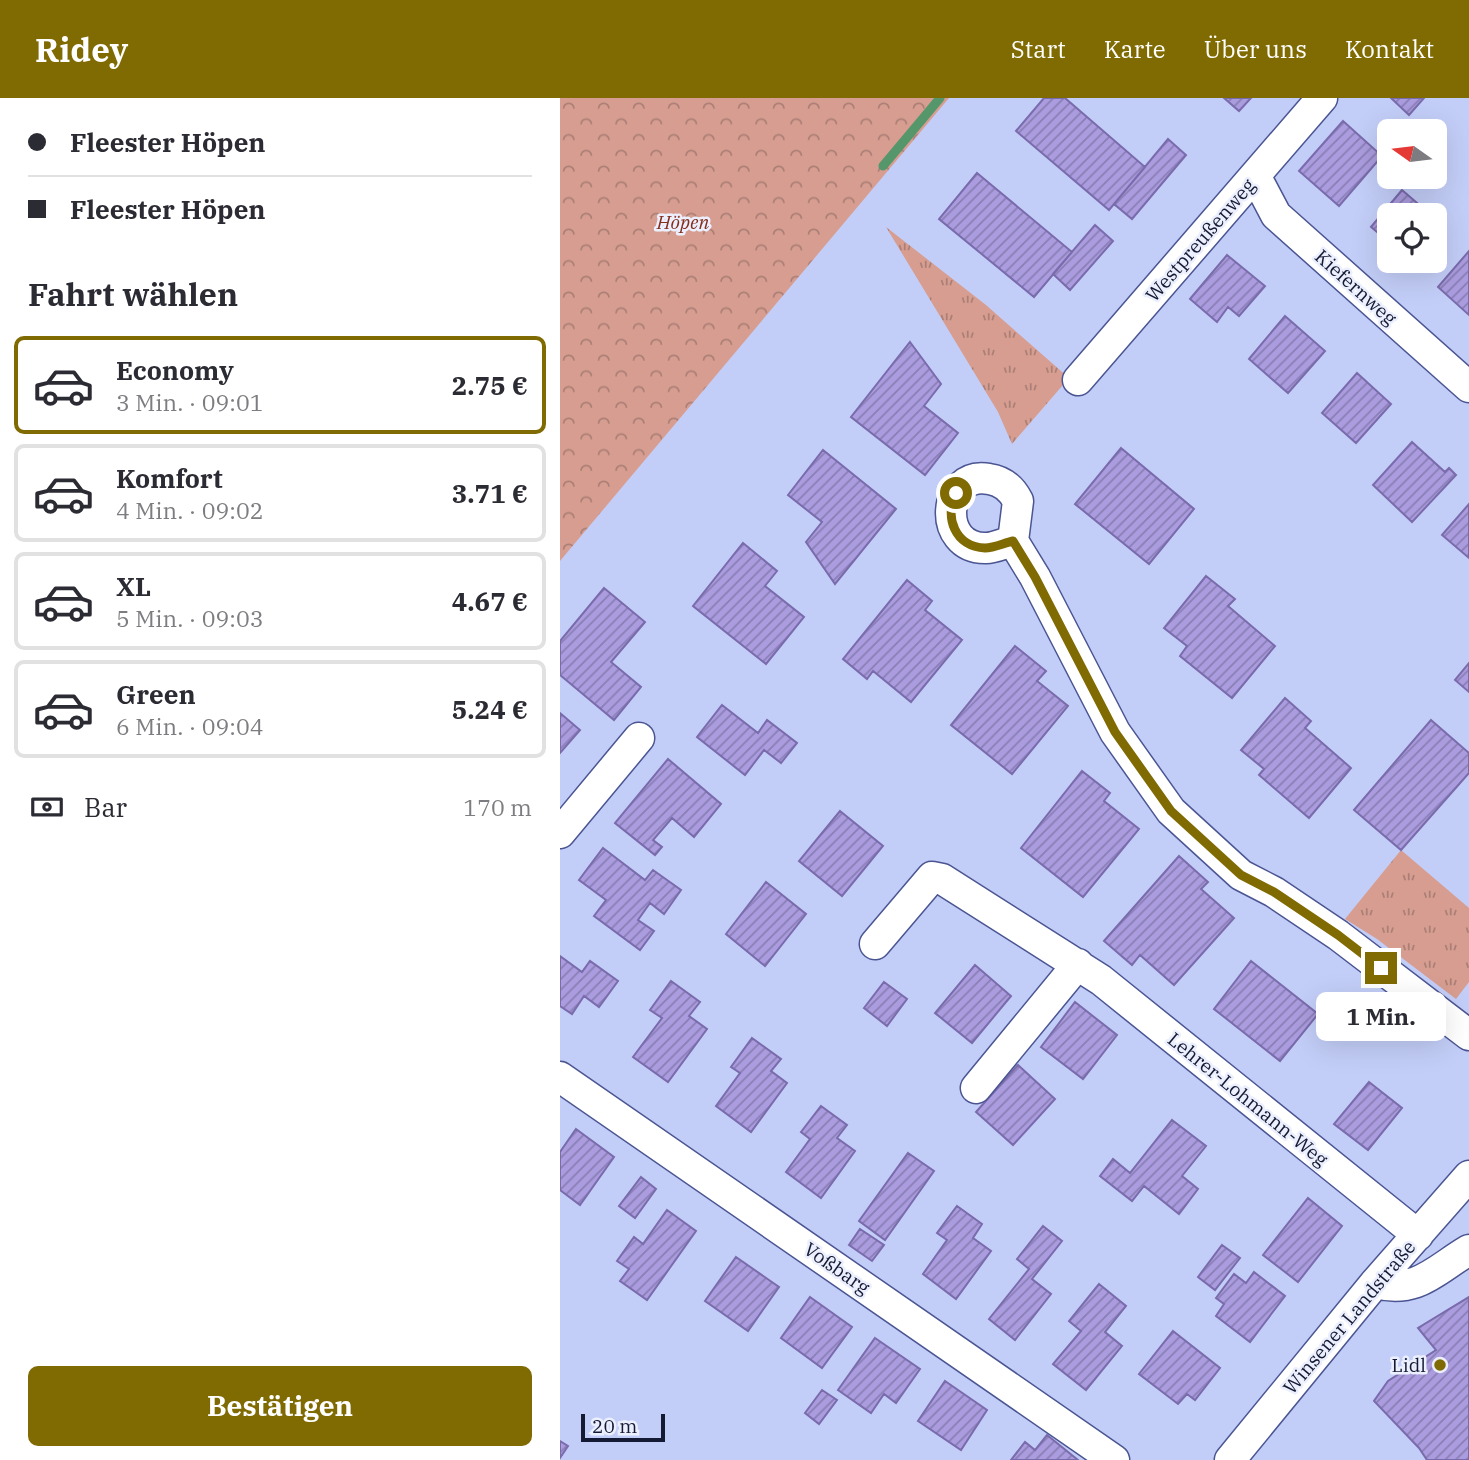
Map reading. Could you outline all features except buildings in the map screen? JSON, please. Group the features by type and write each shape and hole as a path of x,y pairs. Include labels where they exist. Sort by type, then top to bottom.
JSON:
{"street":[{"name":"Westpreußenweg","path":"1077,380 1322,98"},
{"name":"Kiefernweg","path":"1256,177 1276,215 1469,387"},
{"path":"1013,541 1035,577 1115,732 1158,795 1187,828 1241,875 1274,892 1338,935 1469,1035"},
{"path":"560,834 639,738"},
{"name":"Lehrer-Lohmann-Weg","path":"875,944 932,877 942,880 1101,980 1423,1229 1467,1250"},
{"path":"976,1088 1078,964"},
{"name":"Voßbarg","path":"560,1077 1114,1460"},
{"name":"Winsener Landstraße","path":"1230,1460 1375,1283 1469,1176"},
{"path":"1375,1283 1390,1287 1415,1284 1467,1250"}],"green space":[{"name":"Höpen","path":"560,98 949,98 560,561"},
{"path":"886,227 986,305 1069,378 1012,444 998,412"},
{"path":"1401,850 1469,908 1469,982 1456,999 1377,939 1345,919"}],"waterway":[{"path":"883,166 940,98"}],"place":[{"name":"Lidl","path":"1440,1365"}],"route":[{"path":"956,493 950,512 955,532 973,546 986,548 1013,541 1035,577 1115,732 1171,811 1241,875 1274,892 1381,968"}]}
